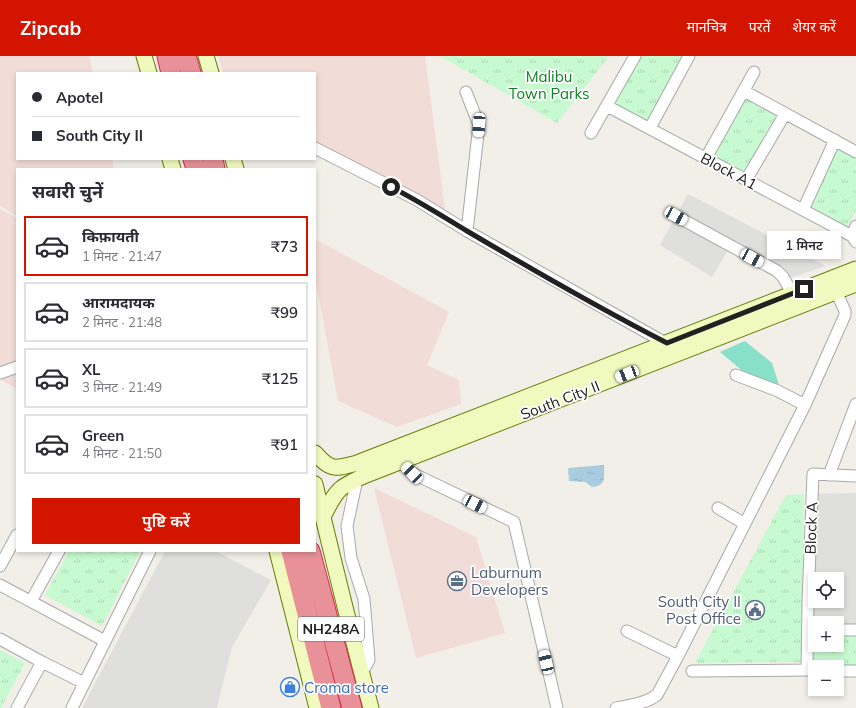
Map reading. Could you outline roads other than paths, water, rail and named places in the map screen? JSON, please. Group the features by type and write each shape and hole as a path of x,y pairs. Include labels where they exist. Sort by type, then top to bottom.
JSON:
{"highway":[{"path":"167,56 171,72"},
{"path":"186,56 191,72"},
{"name":"NH248A","path":"291,552 331,708"},
{"name":"NH248A","path":"310,552 352,708"}],"main road":[{"path":"144,56 149,72"},
{"path":"206,56 211,72"},
{"name":"South City II","path":"316,454 324,463 331,467 340,468 397,455 680,354 833,286 856,269"},
{"name":"South City II","path":"323,517 337,491 346,484 397,455 792,293 833,286 856,284"},
{"path":"316,488 371,708"},
{"path":"277,552 317,708"}],"street":[{"path":"591,133 635,56"},
{"path":"650,128 689,56"},
{"path":"706,158 754,72"},
{"path":"744,91 856,152"},
{"path":"466,92 479,125 467,231"},
{"name":"Block A1","path":"607,106 803,210 854,235"},
{"path":"746,180 785,114"},
{"path":"803,210 835,140"},
{"path":"316,149 417,200 467,231 626,322 667,343 680,354"},
{"path":"676,216 777,271 783,277 792,293"},
{"path":"616,708 648,705 651,699 657,695 678,656 805,405 845,315 845,310 833,286"},
{"path":"0,373 16,367"},
{"path":"736,375 778,391 805,405"},
{"path":"829,475 856,404"},
{"path":"397,455 412,473 514,522 557,708"},
{"name":"Block A","path":"811,616 813,474 856,476"},
{"path":"357,479 347,526 351,558 364,598 369,660 362,673"},
{"path":"718,508 745,524"},
{"path":"0,566 16,537"},
{"path":"31,601 58,552"},
{"path":"72,708 150,552"},
{"path":"0,585 105,641"},
{"path":"844,630 856,630"},
{"path":"627,631 678,656"},
{"path":"0,639 84,683"},
{"path":"17,708 42,662"},
{"name":"Block A","path":"692,671 808,670"},
{"path":"844,671 856,671"}],"water":[{"path":"604,465 604,480 600,485 592,487 585,482 569,481 568,468"}],"place":[{"name":"Laburnum Developers","path":"457,581"},
{"name":"South City II Post Office","path":"755,610"},
{"name":"Croma store","path":"290,687"}],"park label":[{"name":"Malibu Town Parks","path":"549,84"}]}
